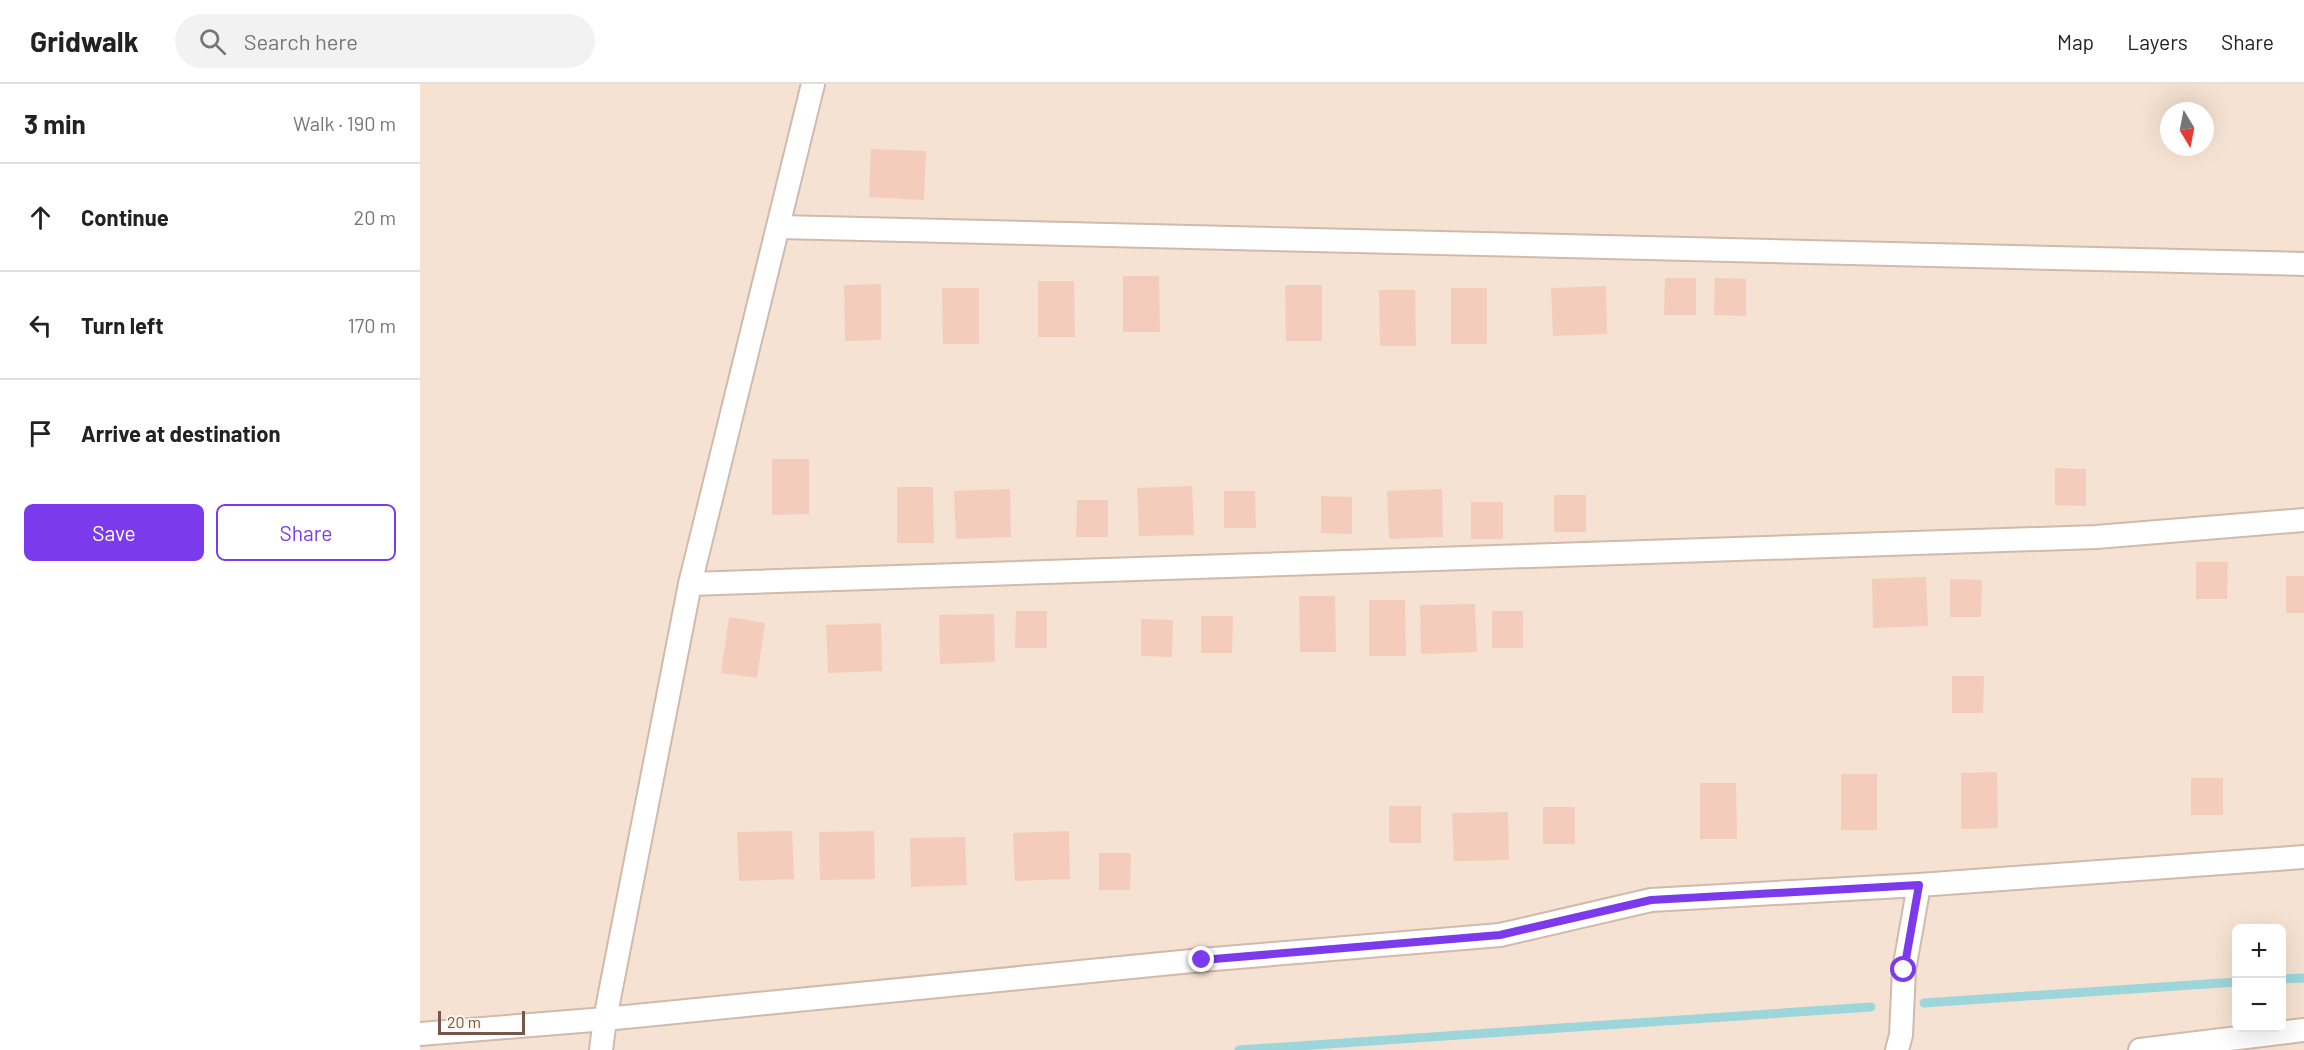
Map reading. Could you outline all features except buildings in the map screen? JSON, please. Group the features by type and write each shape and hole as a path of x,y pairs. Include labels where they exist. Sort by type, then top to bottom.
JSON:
{"street":[{"path":"601,1050 605,1019 690,584 780,227 813,84"},
{"path":"780,227 2304,264"},
{"path":"690,584 2096,537 2304,520"},
{"path":"420,1034 605,1019 1178,963 1500,935 1651,900 1919,885 2304,857"},
{"path":"1897,1050 1901,1035 1904,970 1919,885"},
{"path":"2140,1050 2304,1030"}],"shaded area":[{"path":"420,84 2304,84 2304,1050 420,1050"}],"waterway":[{"path":"2286,979 2304,978"},
{"path":"1924,1003 2232,982"},
{"path":"1239,1050 1871,1007"}],"route":[{"path":"1202,960 1500,935 1651,900 1919,885 1904,970"}]}
